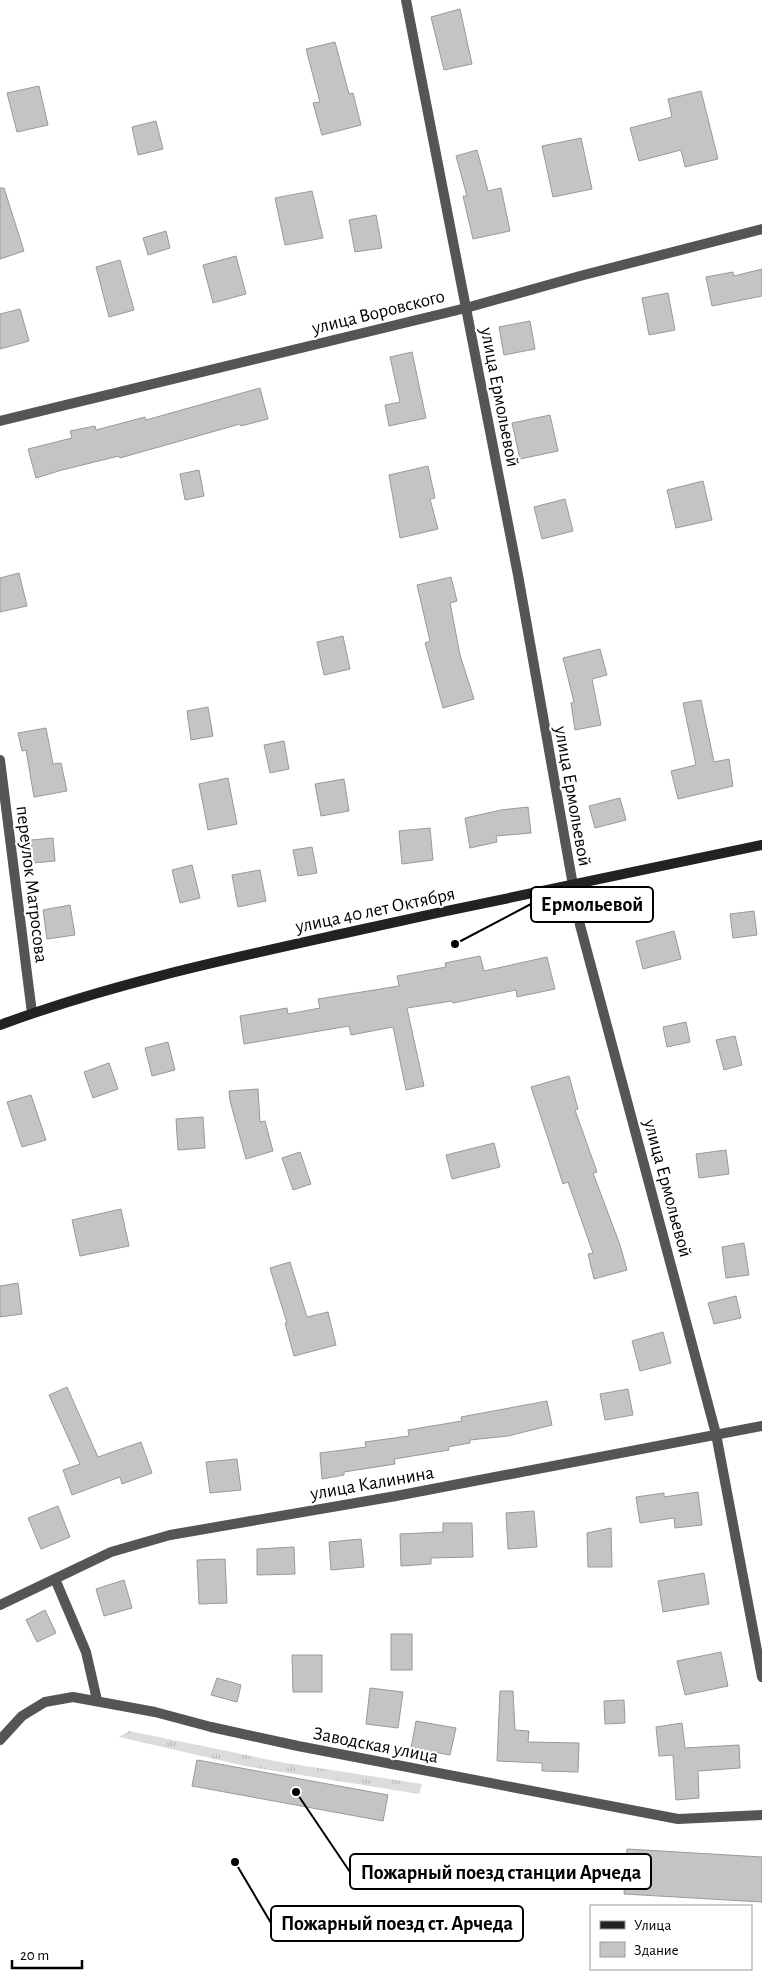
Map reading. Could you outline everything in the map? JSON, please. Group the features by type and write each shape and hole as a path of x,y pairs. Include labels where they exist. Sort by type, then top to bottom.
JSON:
{"street":[{"name":"улица Ермольевой","path":"406,0 518,575 580,925 716,1434 762,1678"},
{"name":"улица Воровского","path":"0,421 466,308 580,276 762,229"},
{"name":"переулок Матросова","path":"0,760 32,1013"},
{"name":"улица 40 лет Октября","path":"0,1025 32,1013 133,982 246,955 762,845"},
{"name":"улица Калинина","path":"0,1605 111,1552 170,1535 396,1496 762,1426"},
{"path":"55,1579 86,1652 97,1700"},
{"name":"Заводская улица","path":"0,1740 22,1716 45,1702 73,1697 155,1712 211,1727 298,1746 678,1819 762,1815"}],"green space":[{"path":"129,1731 280,1762 422,1784 419,1794 245,1766 119,1737"}],"building":[{"path":"460,9 472,64 444,70 431,17"},
{"path":"335,42 349,94 353,93 361,125 322,135 313,103 320,102 306,49"},
{"path":"39,86 48,125 17,132 7,93"},
{"path":"701,91 718,159 685,167 681,150 639,161 630,128 672,117 668,99"},
{"path":"156,121 163,149 138,155 132,127"},
{"path":"581,138 592,189 553,197 542,146"},
{"path":"477,150 488,191 501,188 510,231 473,239 463,196 467,196 456,156"},
{"path":"0,188 4,188 24,251 0,259"},
{"path":"312,191 323,238 285,245 275,198"},
{"path":"376,215 382,248 355,252 349,220"},
{"path":"166,231 170,248 148,255 143,238"},
{"path":"236,256 246,294 213,303 203,265"},
{"path":"120,260 134,310 109,317 96,267"},
{"path":"762,269 762,296 712,306 706,277 733,272 734,276"},
{"path":"668,293 675,330 649,335 642,298"},
{"path":"20,309 29,341 0,349 0,314"},
{"path":"530,321 535,349 504,355 499,327"},
{"path":"412,352 426,418 389,426 385,405 400,402 390,357"},
{"path":"260,388 268,419 241,426 240,424 120,458 119,456 36,478 28,449 72,438 70,431 95,426 96,430 145,417 146,420"},
{"path":"550,415 558,451 520,459 512,423"},
{"path":"428,466 435,498 430,499 438,529 400,538 389,475"},
{"path":"199,470 204,496 185,500 180,474"},
{"path":"703,481 712,520 676,528 667,490"},
{"path":"565,499 573,531 542,539 534,507"},
{"path":"19,573 27,606 0,612 0,578"},
{"path":"451,577 457,601 450,603 460,655 474,699 443,708 425,643 430,641 417,585"},
{"path":"343,636 350,669 324,675 317,642"},
{"path":"600,649 607,675 592,679 601,725 575,730 571,703 574,702 563,658"},
{"path":"701,700 714,762 729,759 733,786 678,799 671,771 696,765 683,703"},
{"path":"208,707 213,736 191,740 187,711"},
{"path":"46,728 53,764 61,763 67,791 34,797 26,750 22,751 18,733"},
{"path":"284,741 289,769 270,773 264,745"},
{"path":"228,778 237,824 208,830 199,784"},
{"path":"344,779 349,811 321,816 315,784"},
{"path":"620,798 626,820 595,828 589,806"},
{"path":"528,807 531,833 496,836 497,842 470,848 465,818 501,810"},
{"path":"430,828 433,860 402,864 399,831"},
{"path":"53,838 55,861 33,863 31,840"},
{"path":"312,847 317,873 298,876 293,850"},
{"path":"192,865 200,898 180,903 172,870"},
{"path":"260,870 266,901 238,907 232,875"},
{"path":"70,905 75,935 47,939 43,910"},
{"path":"754,911 757,935 733,938 730,914"},
{"path":"674,931 681,959 643,969 636,941"},
{"path":"480,956 484,971 547,957 555,989 517,997 516,990 453,1003 452,1001 407,1008 424,1086 406,1090 393,1027 351,1035 349,1026 244,1044 240,1016 287,1008 288,1014 320,1008 318,999 399,986 397,976 446,967 445,963"},
{"path":"686,1022 690,1042 667,1047 663,1027"},
{"path":"735,1036 742,1065 724,1070 716,1040"},
{"path":"168,1042 175,1070 152,1076 145,1048"},
{"path":"109,1063 118,1089 93,1098 84,1072"},
{"path":"569,1076 578,1109 575,1110 597,1172 593,1173 620,1245 627,1270 594,1279 588,1254 593,1253 568,1182 563,1184 531,1087"},
{"path":"258,1089 260,1122 265,1121 273,1151 246,1159 229,1091"},
{"path":"31,1095 46,1140 22,1147 7,1102"},
{"path":"203,1117 205,1148 178,1150 176,1119"},
{"path":"494,1143 500,1167 452,1179 446,1155"},
{"path":"726,1150 729,1174 699,1178 696,1154"},
{"path":"300,1152 311,1184 293,1190 282,1158"},
{"path":"121,1209 129,1246 80,1256 72,1220"},
{"path":"744,1243 749,1275 726,1278 722,1247"},
{"path":"290,1262 307,1317 328,1312 336,1345 294,1356 285,1323 287,1323 270,1268"},
{"path":"18,1283 22,1314 0,1317 0,1286"},
{"path":"736,1296 741,1318 714,1324 708,1303"},
{"path":"663,1332 671,1363 640,1371 632,1341"},
{"path":"67,1387 98,1457 141,1442 152,1473 122,1484 120,1477 72,1495 63,1470 80,1464 49,1395"},
{"path":"628,1389 633,1415 605,1420 600,1394"},
{"path":"547,1401 552,1425 508,1436 470,1440 470,1443 448,1447 449,1450 394,1459 395,1464 344,1472 344,1475 322,1479 320,1453 366,1447 365,1442 409,1436 408,1430 462,1421 461,1417"},
{"path":"237,1459 241,1490 210,1493 206,1462"},
{"path":"698,1492 702,1525 675,1528 674,1518 640,1523 636,1497 664,1493 664,1497"},
{"path":"58,1506 70,1537 41,1549 28,1518"},
{"path":"534,1511 537,1547 508,1549 506,1513"},
{"path":"443,1523 472,1523 473,1557 431,1558 431,1564 401,1566 400,1534 443,1532"},
{"path":"611,1528 612,1567 588,1567 587,1533"},
{"path":"361,1539 364,1567 331,1570 329,1542"},
{"path":"294,1547 295,1574 257,1575 257,1549"},
{"path":"225,1559 227,1603 199,1604 197,1560"},
{"path":"704,1573 709,1604 663,1612 658,1581"},
{"path":"124,1580 132,1608 104,1616 96,1589"},
{"path":"45,1610 56,1633 37,1642 26,1620"},
{"path":"391,1634 412,1634 412,1670 391,1670"},
{"path":"721,1652 728,1686 685,1695 677,1661"},
{"path":"292,1655 322,1655 322,1692 293,1692"},
{"path":"217,1678 241,1685 237,1702 211,1695"},
{"path":"370,1688 403,1692 398,1728 366,1724"},
{"path":"500,1691 513,1691 515,1730 529,1731 528,1742 579,1743 578,1772 542,1771 542,1763 497,1761"},
{"path":"624,1700 625,1723 605,1724 604,1701"},
{"path":"416,1721 456,1728 450,1755 411,1748"},
{"path":"682,1723 685,1748 739,1745 740,1768 698,1771 699,1798 676,1800 673,1755 659,1756 656,1727"},
{"path":"197,1760 388,1795 383,1821 192,1786"},
{"path":"627,1849 762,1857 762,1902 624,1894"}],"place":[{"name":"Ермольевой","path":"455,944"},
{"name":"Пожарный поезд станции Арчеда","path":"296,1792"},
{"name":"Пожарный поезд ст. Арчеда","path":"235,1862"}]}
